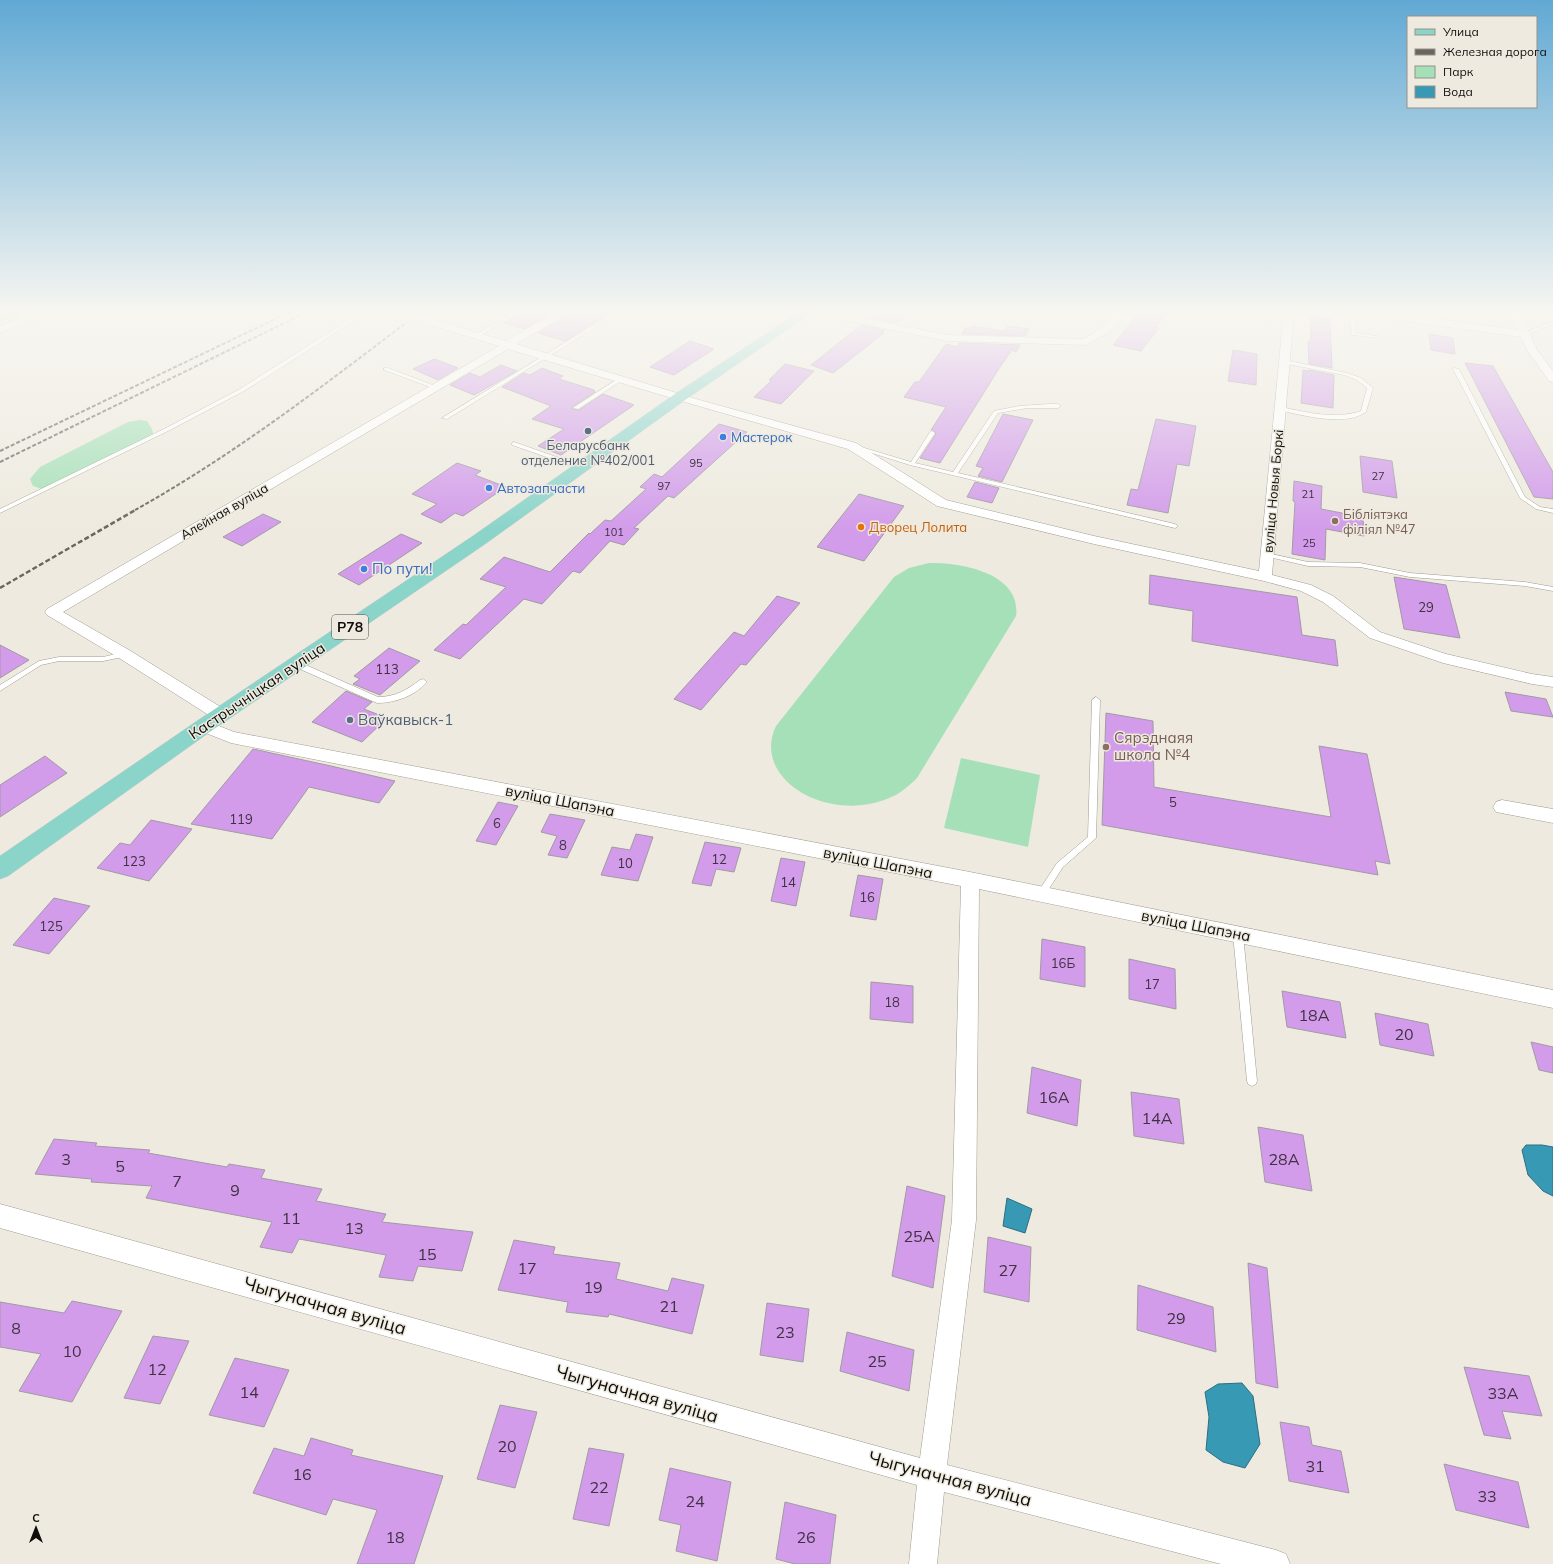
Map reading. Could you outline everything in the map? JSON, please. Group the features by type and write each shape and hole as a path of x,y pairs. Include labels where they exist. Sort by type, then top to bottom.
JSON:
{"main road":[{"name":"Кастрычніцкая вуліца","path":"0,869 213,721 479,540 580,467 701,383"}],"street":[{"name":"Алейная вуліца","path":"213,721 124,654 52,612 442,383"},
{"path":"634,383 852,446 942,503 1094,540 1265,577 1306,588 1328,599 1375,635 1443,658 1532,679 1553,682"},
{"name":"вуліца Новыя Боркі","path":"1265,577 1282,383"},
{"name":"вуліца Шапэна","path":"213,721 231,737 970,880 1553,999"},
{"path":"1502,807 1553,816"},
{"path":"923,1564 932,1475 964,1220 970,880"},
{"name":"Чыгуначная вуліца","path":"0,1216 932,1475 1276,1564"}],"lane":[{"path":"0,511 168,429 253,383"},
{"path":"424,383 435,387"},
{"path":"445,418 502,383"},
{"path":"576,408 615,383"},
{"path":"1280,409 1329,417 1341,418 1354,416 1363,412 1370,388 1364,383"},
{"path":"1463,383 1522,498 1538,508 1553,511"},
{"path":"955,474 996,412 1006,409 1037,406 1058,406"},
{"path":"912,464 932,433"},
{"path":"514,444 580,467"},
{"path":"852,446 912,464 1175,526"},
{"path":"1267,555 1308,564 1360,565 1410,575 1525,584 1553,589"},
{"path":"0,688 39,663 59,659 103,659 124,654"},
{"path":"296,664 377,700 387,700 403,696 423,682"},
{"path":"1040,895 1060,865 1092,838 1096,700"},
{"path":"1238,934 1252,1081"}],"green space":[{"path":"139,420 147,421 153,434 53,487 42,489 33,486 30,479 40,467 128,422"},
{"path":"929,563 942,563 972,568 999,580 1009,589 1015,601 1016,616 917,778 909,785 898,794 872,804 833,804 819,801 806,795 784,778 776,767 772,754 771,741 776,726 894,577 909,568"},
{"path":"961,758 1040,775 1028,847 944,828"}],"water":[{"path":"1526,1145 1553,1147 1553,1196 1543,1191 1528,1175 1522,1150"},
{"path":"1007,1198 1032,1209 1025,1233 1003,1226"},
{"path":"1242,1383 1253,1396 1260,1444 1245,1468 1223,1462 1206,1450 1209,1417 1205,1392 1218,1384"}],"building":[{"path":"453,383 496,383 474,395 450,385"},
{"path":"508,383 572,383 594,390 595,392 572,407 573,409 579,410 603,394 634,405 561,455 538,446 564,429 532,419 551,406 502,387"},
{"path":"769,383 802,383 781,404 754,397"},
{"path":"914,383 990,383 940,463 920,458 936,434 933,430 931,430 946,407 904,397"},
{"path":"1242,383 1256,383 1256,385"},
{"path":"1302,383 1334,383 1333,408 1301,403"},
{"path":"1475,383 1503,383 1553,472 1553,499 1534,497"},
{"path":"1003,414 1033,420 1002,482 978,476 983,468 976,466"},
{"path":"1156,419 1196,426 1189,466 1177,464 1168,513 1127,505 1131,489 1138,490"},
{"path":"719,424 747,432 674,498 668,496 634,528 639,529 624,545 610,541 580,573 573,571 542,604 524,599 460,659 434,650 463,624 466,625 506,587 480,579 504,557 550,572 589,533 590,534 605,520 611,521 646,489 640,487 654,474 662,477"},
{"path":"1360,456 1392,461 1397,498 1363,492"},
{"path":"457,463 481,471 475,475 506,487 463,516 455,513 441,523 421,514 437,504 412,494"},
{"path":"1294,481 1322,486 1321,509 1363,517 1364,536 1326,529 1325,560 1292,554 1295,502 1293,501"},
{"path":"975,482 999,488 992,503 967,497"},
{"name":"Дворец Лолита","path":"859,494 904,506 864,561 817,547"},
{"path":"263,514 281,522 242,546 223,537"},
{"path":"401,534 422,543 359,585 338,574"},
{"path":"1150,575 1297,597 1302,635 1335,640 1338,666 1192,641 1193,611 1149,604"},
{"path":"1394,577 1446,585 1460,638 1404,629"},
{"path":"777,596 800,603 746,665 741,664 701,710 674,699 734,632 744,636"},
{"path":"0,645 29,660 0,678"},
{"path":"389,648 420,661 380,695 353,684 360,679 354,676"},
{"name":"Ваўкавыск-1","path":"346,691 372,702 364,709 387,718 362,742 312,722"},
{"path":"1505,692 1546,699 1553,717 1511,711"},
{"path":"1106,713 1153,721 1154,787 1331,817 1319,746 1367,754 1390,864 1375,861 1378,875 1102,825"},
{"path":"253,749 395,781 379,803 309,787 272,839 191,824"},
{"path":"45,756 67,773 0,817 0,785"},
{"path":"498,802 518,806 496,845 476,841"},
{"path":"550,814 585,820 567,858 548,855 557,836 541,832"},
{"path":"151,820 192,829 149,881 97,868 120,843 130,845"},
{"path":"636,834 653,837 638,881 601,875 612,847 630,850"},
{"path":"705,842 741,848 734,872 716,869 711,886 692,883"},
{"path":"781,858 805,862 796,906 771,901"},
{"path":"858,875 883,879 876,920 850,916"},
{"path":"54,898 90,906 49,954 13,945"},
{"path":"1042,939 1085,947 1085,987 1040,979"},
{"path":"1129,959 1175,969 1176,1009 1129,999"},
{"path":"871,982 913,986 913,1023 870,1019"},
{"path":"1282,991 1340,1002 1346,1038 1287,1027"},
{"path":"1375,1013 1428,1024 1434,1056 1380,1045"},
{"path":"1531,1042 1553,1047 1553,1073 1539,1070"},
{"path":"1032,1067 1081,1080 1077,1126 1027,1113"},
{"path":"1131,1092 1179,1099 1184,1144 1134,1136"},
{"path":"1258,1127 1303,1135 1312,1191 1265,1182"},
{"path":"54,1139 97,1143 95,1146 150,1150 148,1153 227,1167 229,1164 265,1170 261,1178 322,1189 316,1201 386,1214 382,1222 473,1232 462,1271 418,1266 413,1281 379,1277 386,1255 299,1239 292,1253 260,1247 272,1222 146,1198 152,1186 91,1182 92,1179 35,1174"},
{"path":"907,1186 945,1196 933,1288 892,1276"},
{"path":"988,1237 1031,1247 1029,1302 984,1292"},
{"path":"514,1240 555,1247 553,1254 620,1263 616,1279 668,1291 672,1278 704,1285 692,1334 609,1314 608,1317 566,1312 568,1302 498,1290"},
{"path":"1248,1263 1267,1268 1278,1388 1256,1383"},
{"path":"1138,1285 1213,1307 1216,1352 1137,1330"},
{"path":"72,1301 122,1311 72,1402 19,1391 41,1354 0,1347 0,1302 64,1313"},
{"path":"767,1303 809,1309 803,1362 760,1355"},
{"path":"847,1332 914,1350 909,1391 840,1371"},
{"path":"153,1336 189,1341 160,1404 124,1398"},
{"path":"235,1358 289,1370 264,1427 209,1415"},
{"path":"1464,1367 1529,1376 1542,1416 1502,1411 1511,1439 1484,1435"},
{"path":"500,1405 537,1412 515,1488 477,1479"},
{"path":"1280,1422 1309,1427 1312,1445 1341,1451 1349,1493 1289,1481"},
{"path":"311,1438 353,1450 351,1455 443,1476 414,1564 357,1564 377,1510 333,1499 326,1515 253,1493 274,1448 304,1456"},
{"path":"589,1448 624,1454 609,1526 573,1519"},
{"path":"1444,1464 1518,1482 1529,1528 1456,1510"},
{"path":"670,1468 731,1482 717,1561 676,1551 681,1525 659,1520"},
{"path":"785,1502 836,1515 830,1564 795,1564 776,1559"}],"railway":[{"path":"0,451 142,383"},
{"path":"0,462 162,383"},
{"path":"135,510 206,467 326,383"},
{"path":"0,588 137,509"}],"place":[{"name":"Беларусбанк отделение №402/001","path":"588,431"},
{"name":"Мастерок","path":"723,437"},
{"name":"Автозапчасти","path":"489,488"},
{"name":"Бібліятэка філіял №47","path":"1335,521"},
{"name":"Дворец Лолита","path":"861,527"},
{"name":"По пути!","path":"364,569"},
{"name":"Ваўкавыск-1","path":"350,720"},
{"name":"Сярэднаяя школа №4","path":"1106,747"}]}
